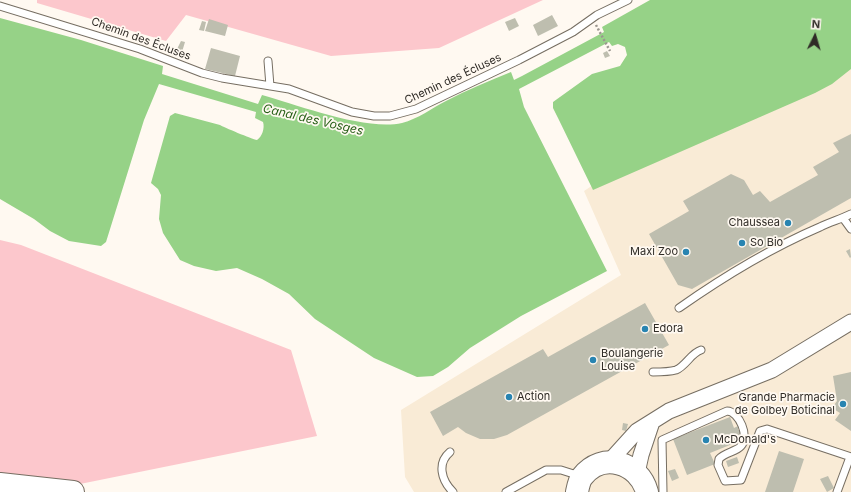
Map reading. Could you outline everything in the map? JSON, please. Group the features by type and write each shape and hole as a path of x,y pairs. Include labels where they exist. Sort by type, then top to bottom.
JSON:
{"main road":[{"path":"580,484 597,466 608,463 619,463 629,467 642,483"},
{"path":"0,484 73,492"}],"street":[{"path":"608,463 638,431 669,411 772,370 851,322"},
{"path":"642,483 641,455 652,422"}],"lane":[{"name":"Chemin des Écluses","path":"0,6 106,38 202,73 289,89 352,112 374,116 390,116 403,114 518,60 573,32 597,15 628,0"},
{"path":"268,61 270,86"},
{"path":"679,308 705,290 760,258 820,226 851,214"},
{"path":"843,218 851,229"},
{"path":"653,372 675,370 684,364 696,352 701,350"},
{"path":"663,492 662,440 727,411 731,411 737,415 745,436 741,447 719,459 718,465 725,481 741,480 756,438 760,431 767,429 850,457 837,492"},
{"path":"450,452 442,463 441,470 451,489"},
{"path":"506,492 546,470 561,470 580,484"}],"path":[{"path":"599,32 610,51"}],"shaded area":[{"path":"37,0 543,0 439,48 331,56 186,15 166,41 37,3"},
{"path":"851,15 851,492 414,492 405,477 401,410 621,275 584,191"},
{"path":"0,240 21,245 291,350 317,436 80,484 0,492"}],"water":[{"name":"Canal des Vosges","path":"650,0 851,0 851,69 832,84 815,93 593,190 553,108 553,102 592,74 620,66 627,55 625,47 618,44 612,46 609,42 519,89 524,107 607,271 521,316 470,348 448,367 433,376 417,377 374,358 315,319 289,294 262,279 237,268 216,271 194,266 180,260 163,233 159,219 161,195 158,189 151,183 170,116 175,113 220,125 257,140 262,135 264,124 255,118 256,112 159,84 144,120 106,242 101,246 69,241 50,231 34,219 0,199 0,18 81,40 163,66 162,74 258,104 262,95 332,116 387,125 402,123 414,119 462,93 511,72 514,80 604,32 602,27"}],"building":[{"path":"552,15 558,26 538,36 533,25"},
{"path":"515,18 519,26 509,31 505,22"},
{"path":"209,19 228,25 225,36 205,31"},
{"path":"202,21 206,22 204,31 199,30"},
{"path":"181,41 185,42 182,52 176,51"},
{"path":"211,48 240,56 235,76 205,69"},
{"path":"607,51 610,56 605,58 603,53"},
{"path":"851,134 851,198 692,289 678,285 649,234 689,211 683,201 731,174 744,180 753,195 760,191 770,202 818,175 813,167 839,152 833,143"},
{"path":"850,249 851,257 850,258 846,251"},
{"path":"645,303 669,345 507,435 494,439 480,439 466,433 458,427 443,436 430,412 543,349 548,357"},
{"name":"Grande Pharmacie de Golbey Boticinal","path":"851,372 851,431 835,420 840,413 832,408 837,401 833,376"},
{"name":"McDonald's","path":"730,417 734,428 738,426 738,430 746,427 748,432 737,436 740,441 710,453 715,464 687,475 673,439"},
{"path":"623,423 628,424 626,431 622,430"},
{"path":"779,451 804,459 793,492 765,492"},
{"path":"737,457 739,463 728,467 726,461"},
{"path":"675,469 679,478 672,481 668,471"},
{"path":"828,476 834,488 827,492 820,479"}],"place":[{"name":"Chaussea","path":"788,223"},
{"name":"So Bio","path":"742,243"},
{"name":"Maxi Zoo","path":"686,252"},
{"name":"Edora","path":"645,329"},
{"name":"Boulangerie Louise","path":"593,360"},
{"name":"Action","path":"509,397"},
{"name":"Grande Pharmacie de Golbey Boticinal","path":"843,404"},
{"name":"McDonald's","path":"706,440"}]}
